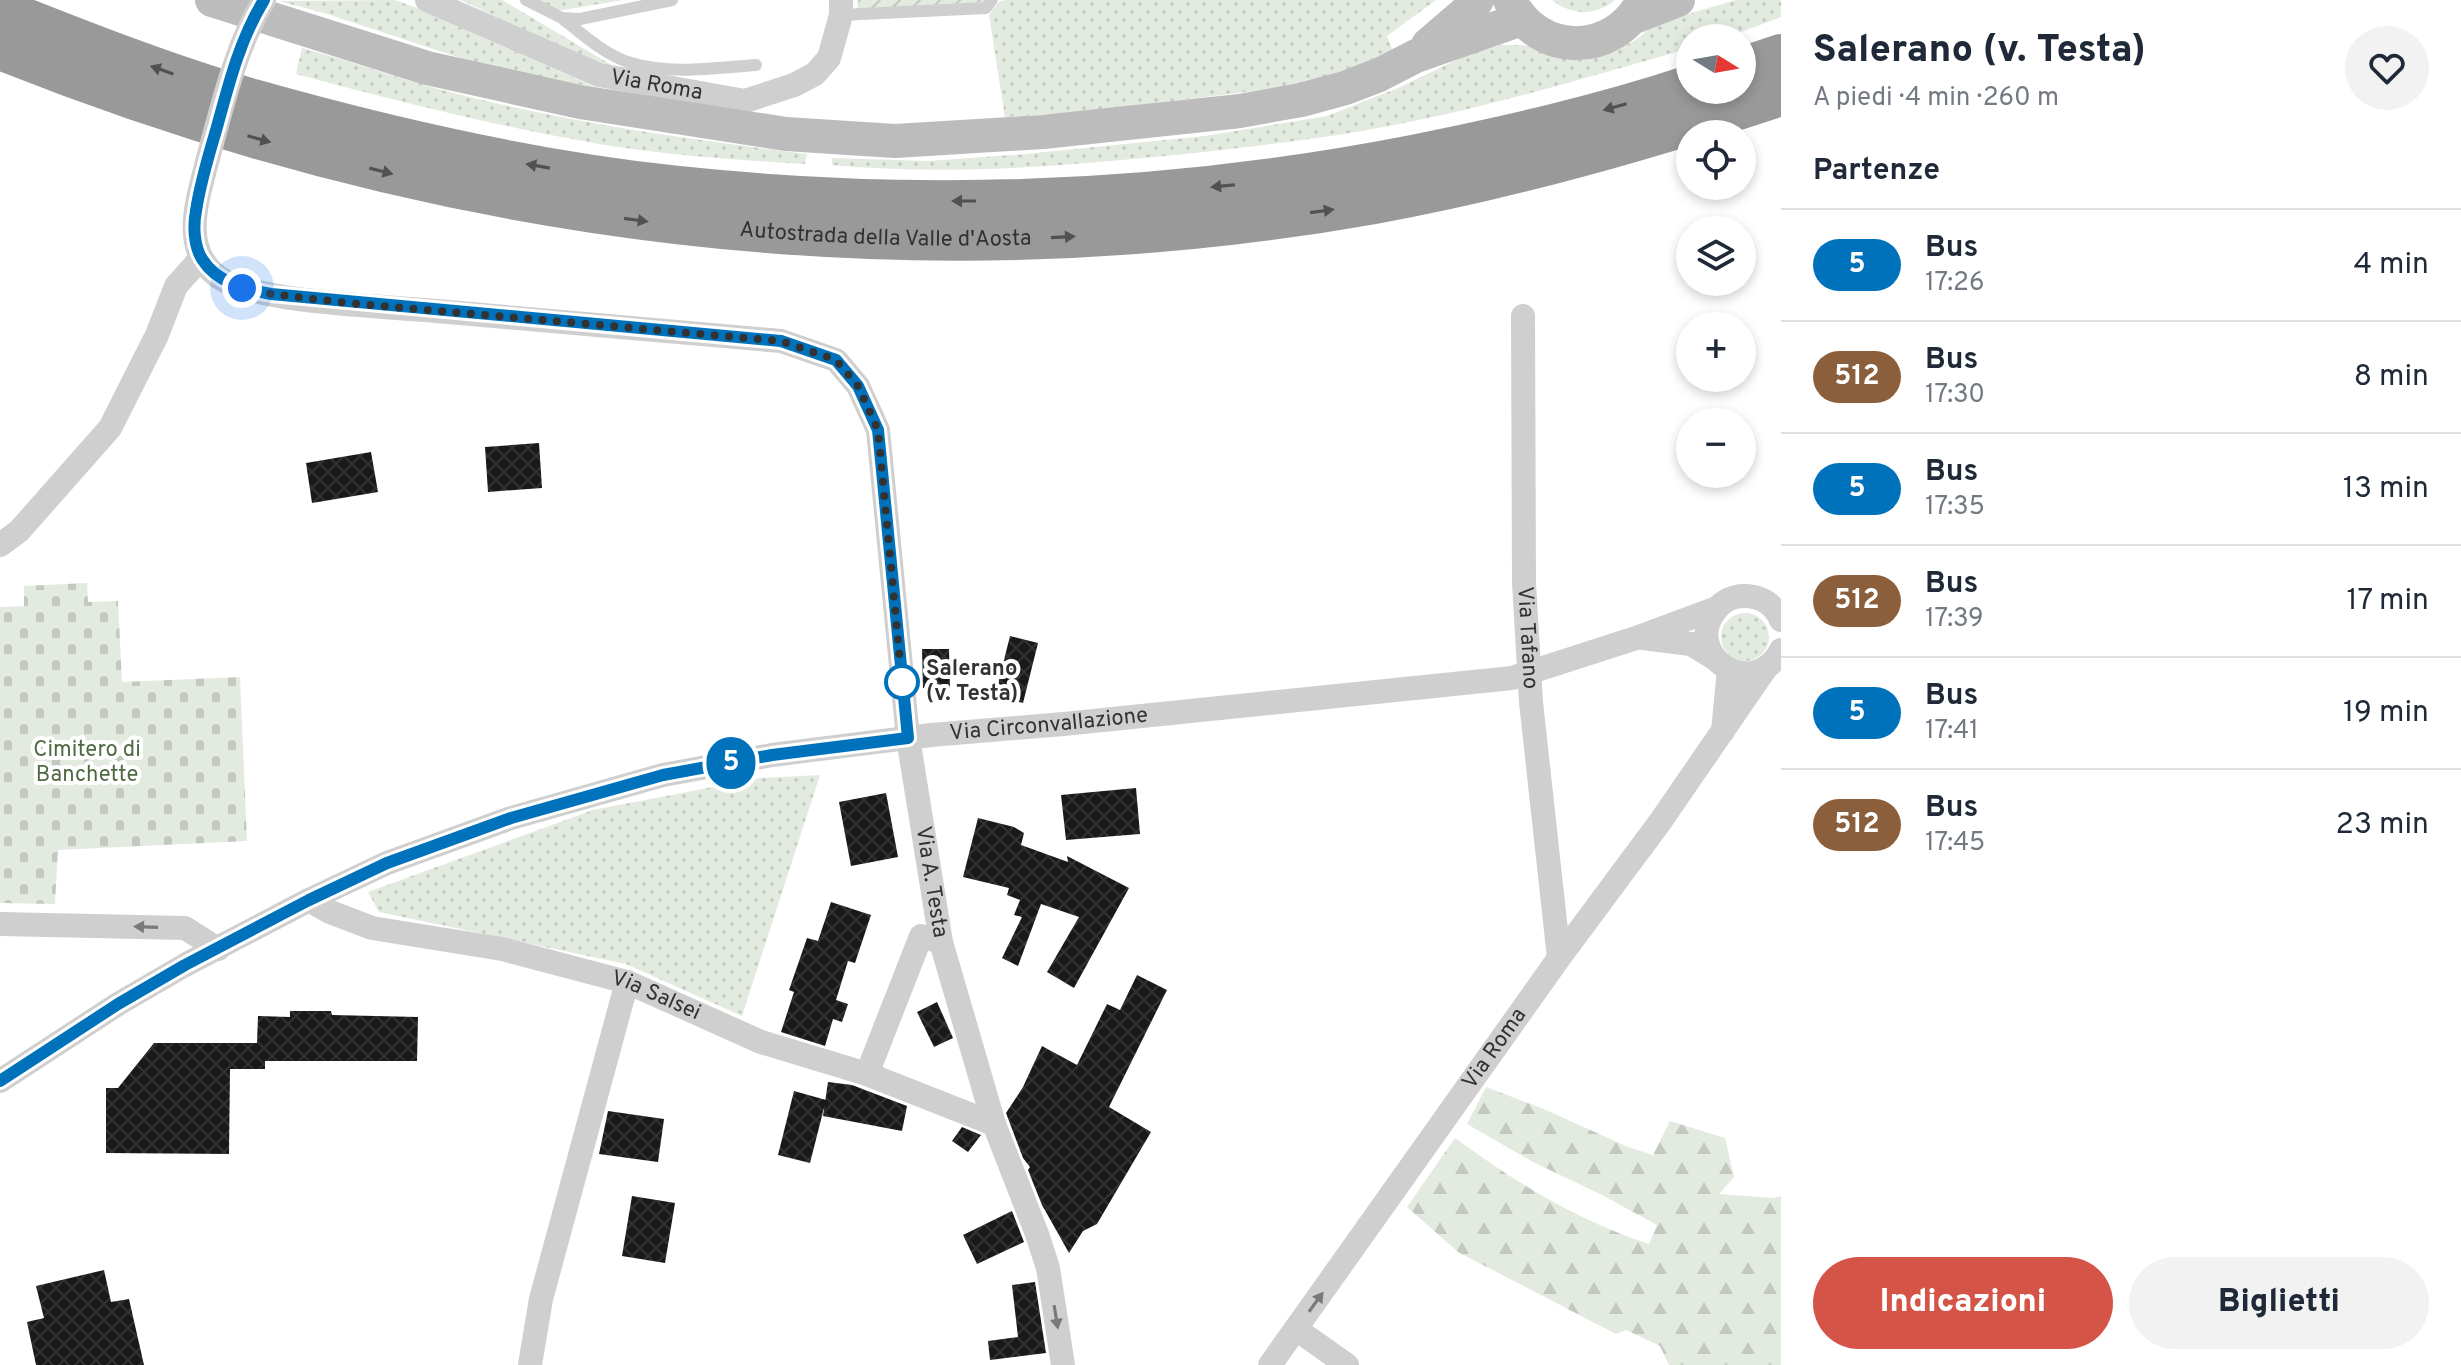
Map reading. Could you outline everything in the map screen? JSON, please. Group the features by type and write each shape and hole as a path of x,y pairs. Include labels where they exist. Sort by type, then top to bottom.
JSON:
{"highway":[{"name":"Autostrada della Valle d'Aosta","path":"0,9 94,46 249,99 470,153 677,187 860,199 1061,199 1259,182 1477,143 1676,90"},
{"name":"Autostrada della Valle d'Aosta","path":"0,49 83,83 158,108 233,132 387,173 602,215 726,229 852,238 1057,238 1168,230 1374,203 1570,160 1781,95"},
{"path":"1756,63 1781,55"}],"main road":[{"path":"212,0 427,68 580,102 786,134 895,141 1043,132 1240,111 1345,88 1516,10 1535,30 1550,38 1568,43 1587,43 1609,36 1638,9 1678,0"},
{"path":"1416,56 1477,0"}],"street":[{"path":"0,545 19,531 110,428 157,335 176,286 201,258 194,233 208,158 243,42 264,0"},
{"name":"Via Roma","path":"427,0 599,75 745,101 794,85 815,74 829,58 841,7"},
{"name":"Via A. Testa","path":"201,258 217,277 242,288 271,294 781,341 836,360 858,386 878,430 908,738 941,942 994,1124 1048,1268 1063,1365"},
{"name":"Via Tafano","path":"1523,316 1524,583 1531,702 1559,958"},
{"name":"Via Circonvallazione","path":"0,1081 118,1004 309,900 387,863 511,818 663,775 772,755 908,738 1512,678 1636,638 1717,608 1738,596 1772,597"},
{"path":"1772,597 1772,606 1781,620"},
{"name":"Via Roma","path":"1717,608 1709,619 1706,633 1708,646 1721,664 1722,733"},
{"name":"Via Circonvallazione","path":"1636,638 1691,644 1721,664"},
{"path":"1721,664 1741,674 1754,673 1774,659"},
{"name":"Via Roma","path":"1270,1365 1774,659"},
{"name":"Via Salsei","path":"309,900 330,912 372,928 502,949 627,982 761,1042 867,1074 994,1124"},
{"path":"0,924 185,928 218,949"},
{"path":"867,1074 921,936 941,942"},
{"path":"530,1365 541,1299 627,982"},
{"path":"1296,1329 1347,1365"}],"lane":[{"path":"526,0 562,18 597,46 629,63 676,71 756,65"},
{"path":"562,18 580,19 672,0"},
{"path":"841,7 986,8 992,0"}],"green space":[{"path":"395,0 595,87 500,71 279,1"},
{"path":"461,0 502,0 615,67 592,63"},
{"path":"537,0 623,0 558,11"},
{"path":"858,0 985,0 857,11"},
{"path":"1436,0 1387,36 1394,54 1295,86 1082,112 1005,117 989,15 1000,1"},
{"path":"1552,0 1615,0 1600,9 1584,12 1568,9"},
{"path":"1736,0 1781,0 1781,17 1756,26 1676,24 1676,52 1486,105 1362,131 1212,151 1049,166 940,170 832,165 832,158 929,161 1025,154 1205,136 1327,116 1398,88 1467,55 1500,45 1523,45 1577,56 1606,54 1634,41 1657,23"},
{"path":"302,48 498,104 629,129 807,154 805,164 625,148 446,112 296,74"},
{"name":"Cimitero di Banchette","path":"87,583 88,602 118,601 122,682 240,677 247,841 58,850 55,904 0,903 0,607 24,606 24,586"},
{"path":"1745,613 1762,620 1769,637 1762,654 1745,661 1728,654 1721,637 1728,620"},
{"path":"820,775 742,1016 626,964 379,912 368,892 593,810 760,778"},
{"path":"1486,1087 1653,1155 1670,1121 1725,1138 1734,1177 1719,1194 1781,1196 1781,1365 1669,1365 1660,1346 1626,1330 1616,1334 1458,1252 1407,1207 1455,1138 1548,1199 1597,1224 1649,1244 1657,1225 1533,1162 1467,1124"}],"building":[{"path":"539,443 542,488 488,492 485,447"},
{"path":"371,452 378,492 312,503 306,463"},
{"path":"1010,636 1038,643 1023,703 995,696"},
{"path":"922,649 949,649 950,688 923,688"},
{"path":"1136,788 1140,834 1066,840 1061,795"},
{"path":"886,793 898,857 851,866 839,802"},
{"path":"978,818 1014,827 1024,833 1021,845 1068,862 1067,856 1129,888 1074,988 1047,972 1079,917 1041,904 1018,966 1002,958 1022,917 1014,915 1020,900 1007,895 1009,888 963,877"},
{"path":"831,902 871,915 855,963 848,961 836,1000 848,1004 842,1022 833,1019 825,1046 781,1032 794,992 789,990 807,938 818,941"},
{"path":"1137,975 1167,990 1109,1107 1151,1132 1097,1224 1083,1231 1069,1253 1042,1205 1028,1170 1030,1167 1023,1158 1006,1113 1023,1087 1042,1046 1077,1065 1107,1004 1120,1010"},
{"path":"937,1002 953,1038 934,1047 917,1012"},
{"path":"290,1011 418,1017 417,1061 265,1061 265,1069 230,1069 229,1154 106,1153 106,1088 118,1088 154,1043 257,1043 258,1016 290,1017"},
{"path":"828,1082 852,1085 907,1106 902,1131 823,1116"},
{"path":"794,1091 826,1100 810,1163 778,1155"},
{"path":"608,1111 664,1119 658,1162 599,1154"},
{"path":"962,1127 981,1135 968,1152 952,1141"},
{"path":"632,1196 675,1203 665,1263 622,1256"},
{"path":"1012,1211 1024,1242 977,1264 963,1235"},
{"path":"104,1270 111,1302 129,1299 144,1365 36,1365 27,1322 44,1318 36,1286"},
{"path":"1035,1282 1046,1353 990,1360 988,1341 1018,1337 1012,1285"}],"bus line":[{"name":"5","path":"0,1081 118,1004 185,965 387,863 511,818 663,775 772,755 908,738 878,430 858,386 836,360 781,341 348,303 271,294 242,288 217,277 201,258 194,233 196,210 231,78 252,19 264,0"}],"place":[{"name":"Salerano (v. Testa)","path":"902,682"}],"route":[{"path":"242,288 348,303 781,341 836,360 858,386 878,430 902,682"}]}
